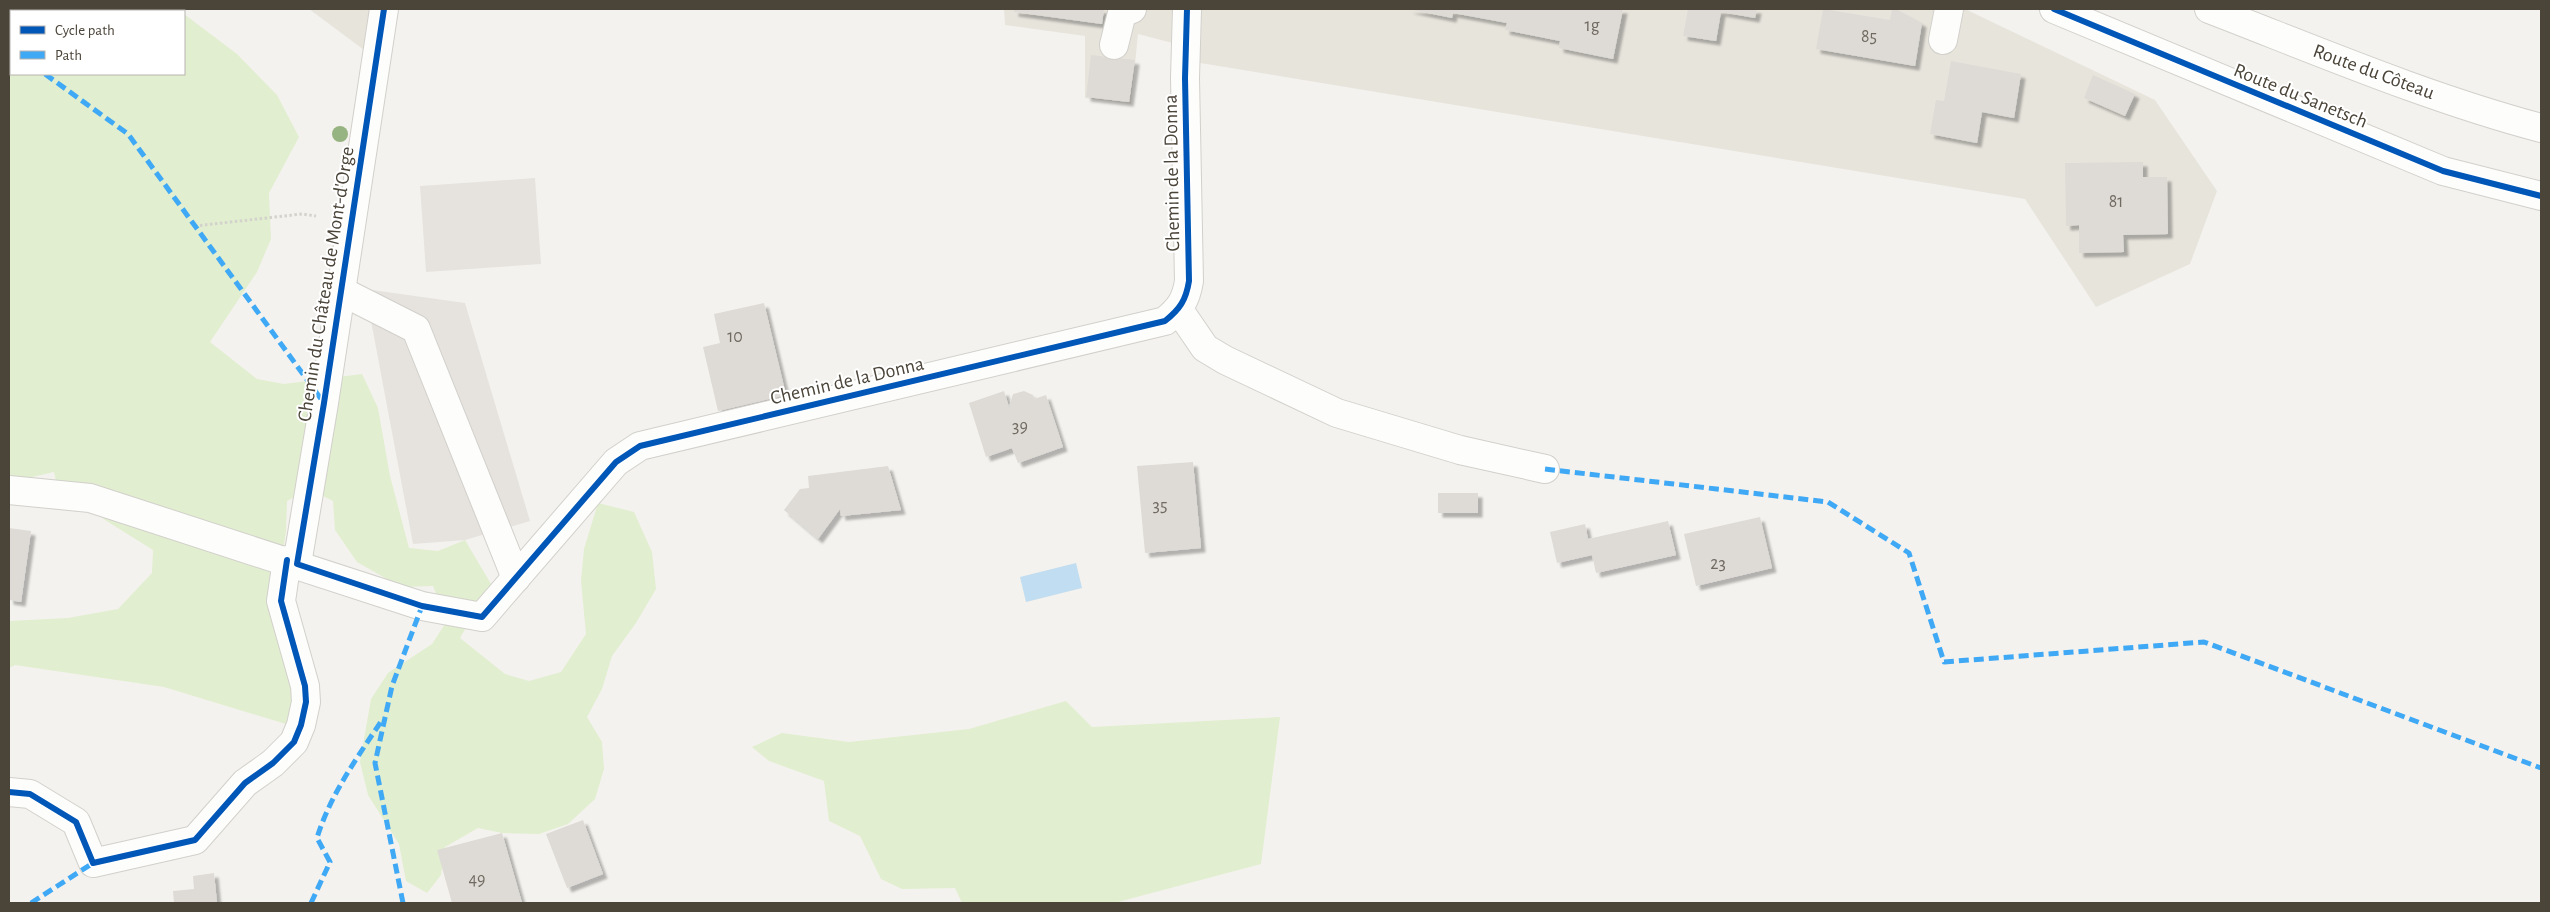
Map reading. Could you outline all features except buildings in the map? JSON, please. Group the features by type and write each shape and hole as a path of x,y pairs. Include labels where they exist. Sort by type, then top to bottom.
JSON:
{"street":[{"name":"Chemin du Château de Mont-d'Orge","path":"9,792 30,794 76,822 94,862 195,840 245,784 273,763 294,742 301,725 306,702 305,686 281,600 292,562 341,292 384,9"},
{"path":"1114,45 1122,13 1132,9"},
{"name":"Chemin de la Donna","path":"292,562 422,606 482,617 616,462 640,446 1166,321 1179,310 1186,297 1189,281 1185,78 1187,9"},
{"path":"1943,40 1949,9"},
{"name":"Route du Sanetsch","path":"2054,9 2443,171 2541,196"},
{"name":"Route du Côteau","path":"2209,9 2461,103 2541,128"},
{"path":"341,292 416,329 516,578"},
{"path":"1179,310 1205,348 1225,360 1337,413 1460,450 1545,469"},
{"path":"9,490 90,498 292,562"}],"path":[{"path":"195,226 302,214 352,221"}],"shaded area":[{"path":"309,9 398,9 383,64"},
{"path":"1004,9 1965,9 2155,100 2217,191 2190,264 2096,307 2025,199 1200,63 1199,50 1138,34 1131,104 1085,98 1085,36 1005,25"},
{"path":"535,178 541,264 426,272 420,186"},
{"path":"365,289 465,303 530,521 465,540 413,544"}],"green space":[{"path":"9,9 175,9 177,10 10,10 10,75 185,75 185,15 237,54 277,95 299,137 269,193 271,239 257,272 210,342 257,379 284,384 362,374 378,408 390,476 409,548 438,551 465,540 491,584 460,638 505,674 529,681 561,672 586,634 581,581 584,549 598,503 634,512 652,552 656,589 636,623 612,656 602,689 587,717 602,742 604,769 595,799 568,824 539,834 502,833 478,828 445,847 441,875 427,893 406,881 399,844 368,795 360,762 371,699 388,673 432,644 447,621 433,586 401,587 357,562 335,530 333,501 309,489 287,501 286,531 276,600 295,701 286,724 164,687 15,665 9,668 9,621 68,618 118,609 152,573 153,550 105,520 56,481 54,472 9,481"},
{"path":"1066,701 1092,727 1280,717 1261,864 1114,903 962,903 955,888 902,889 881,879 860,836 829,821 824,781 769,761 752,747 782,733 849,742 969,729"}],"water":[{"path":"1076,563 1082,588 1026,602 1020,577"}],"marked path":[{"path":"46,75 128,134 324,403"},
{"path":"1545,469 1828,502 1909,553 1944,662 2204,642 2541,768"},
{"path":"403,903 375,763 392,686 422,606"},
{"path":"311,903 330,862 317,838 322,822 345,777 382,720"},
{"path":"31,903 93,863"}],"cycle path":[{"path":"384,9 324,403 297,564 422,606 482,617 616,462 640,446 1165,321 1170,317 1184,299 1189,281 1185,78 1187,9"},
{"path":"2054,9 2443,171 2541,196"},
{"path":"9,792 30,794 76,822 93,863 195,840 245,783 273,763 294,742 301,725 306,702 305,686 281,601 287,560"}]}
